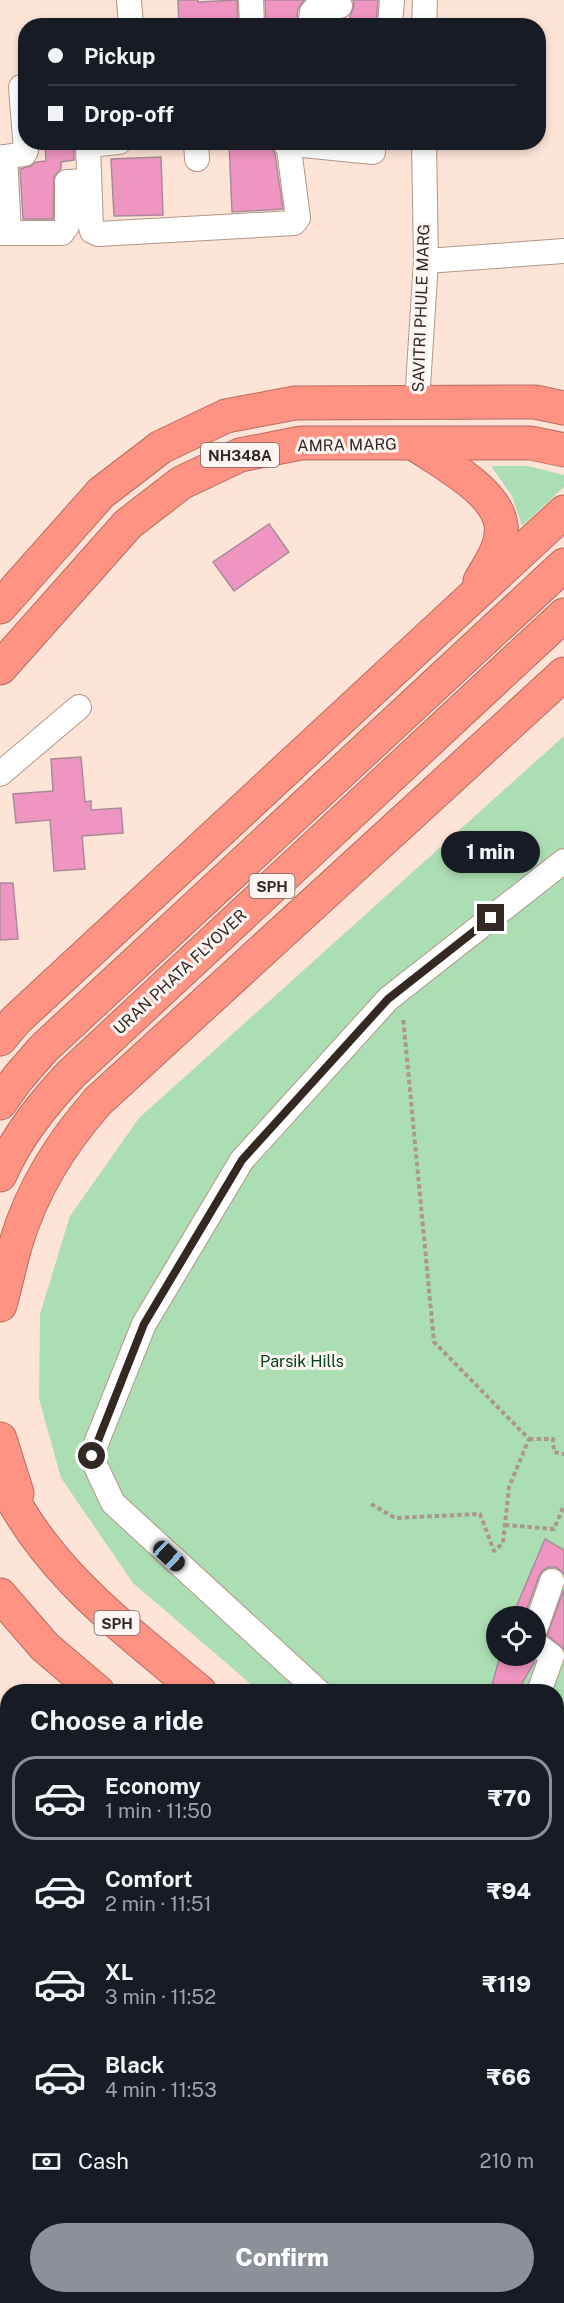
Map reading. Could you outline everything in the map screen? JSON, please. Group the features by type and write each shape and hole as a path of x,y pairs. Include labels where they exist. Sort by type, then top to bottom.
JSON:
{"highway":[{"name":"NH348A","path":"0,607 101,493 161,447 226,416 295,403 417,402 554,405"},
{"name":"AMRA MARG","path":"0,668 128,524 181,483 240,455 301,443 531,443 564,450"},
{"path":"415,444 474,485 487,497 498,515 501,525 498,545 468,601"},
{"path":"0,1039 16,1020 564,512"},
{"name":"SPH","path":"0,1103 17,1078 44,1048 564,565"},
{"name":"URAN PHATA FLYOVER","path":"0,1174 24,1131 46,1101 71,1074 564,615"},
{"path":"0,1305 15,1244 40,1182 70,1135 98,1101 564,674"},
{"path":"0,1439 16,1490 42,1546"},
{"name":"SPH","path":"0,1474 20,1515 42,1546 90,1599 191,1684"},
{"path":"0,1595 45,1647 89,1684"}],"street":[{"path":"129,0 130,18"},
{"path":"251,0 252,18"},
{"path":"391,18 392,0"},
{"path":"424,18 425,0"},
{"path":"311,18 312,12 318,7 340,10"},
{"path":"26,150 24,154 3,158 4,233 62,233 67,226 67,182 88,180"},
{"path":"88,150 91,227 92,231 98,234 294,223 298,218 289,150"},
{"path":"359,150 373,152"},
{"name":"SAVITRI PHULE MARG","path":"417,402 426,261 424,150"},
{"path":"426,261 564,251"},
{"path":"0,774 79,707"},
{"path":"311,1684 183,1570 113,1503 92,1456 144,1324 242,1160 388,999 564,861"},
{"path":"546,1609 554,1594"},
{"path":"546,1652 552,1656 549,1681"}],"path":[{"path":"400,989 434,1342 529,1439 553,1439 554,1452 564,1454"},
{"path":"371,1504 395,1518 480,1514 494,1551 502,1543 509,1487 529,1439"},
{"path":"505,1525 554,1529 564,1505"}],"green space":[{"path":"491,466 528,466 564,475 564,487 522,526 512,496"},
{"name":"Parsik Hills","path":"564,736 564,1684 251,1684 133,1583 61,1478 39,1399 40,1314 70,1216 139,1118"}],"building":[{"path":"178,0 198,0 198,2 237,0 238,18 179,18"},
{"path":"265,0 304,0 298,9 297,18 266,18"},
{"path":"353,0 378,0 377,18 350,18 354,6"},
{"path":"45,150 74,150 74,160 61,162 61,169 54,176 53,219 23,219 20,169 36,162 46,161"},
{"path":"229,150 273,150 283,209 232,212"},
{"path":"161,157 163,215 114,216 111,159"},
{"path":"269,524 289,552 234,591 213,562"},
{"path":"81,757 85,802 91,801 91,810 121,808 123,833 82,836 85,869 54,871 50,820 16,823 13,794 53,791 51,759"},
{"path":"0,883 13,883 18,939 0,940"},
{"path":"545,1539 564,1550 564,1574 556,1567 543,1570 528,1606 517,1606"},
{"path":"564,1590 564,1649 547,1635"},
{"path":"497,1666 532,1666 522,1684 492,1684"}],"route":[{"path":"92,1456 144,1324 242,1160 388,999 491,918"}]}
